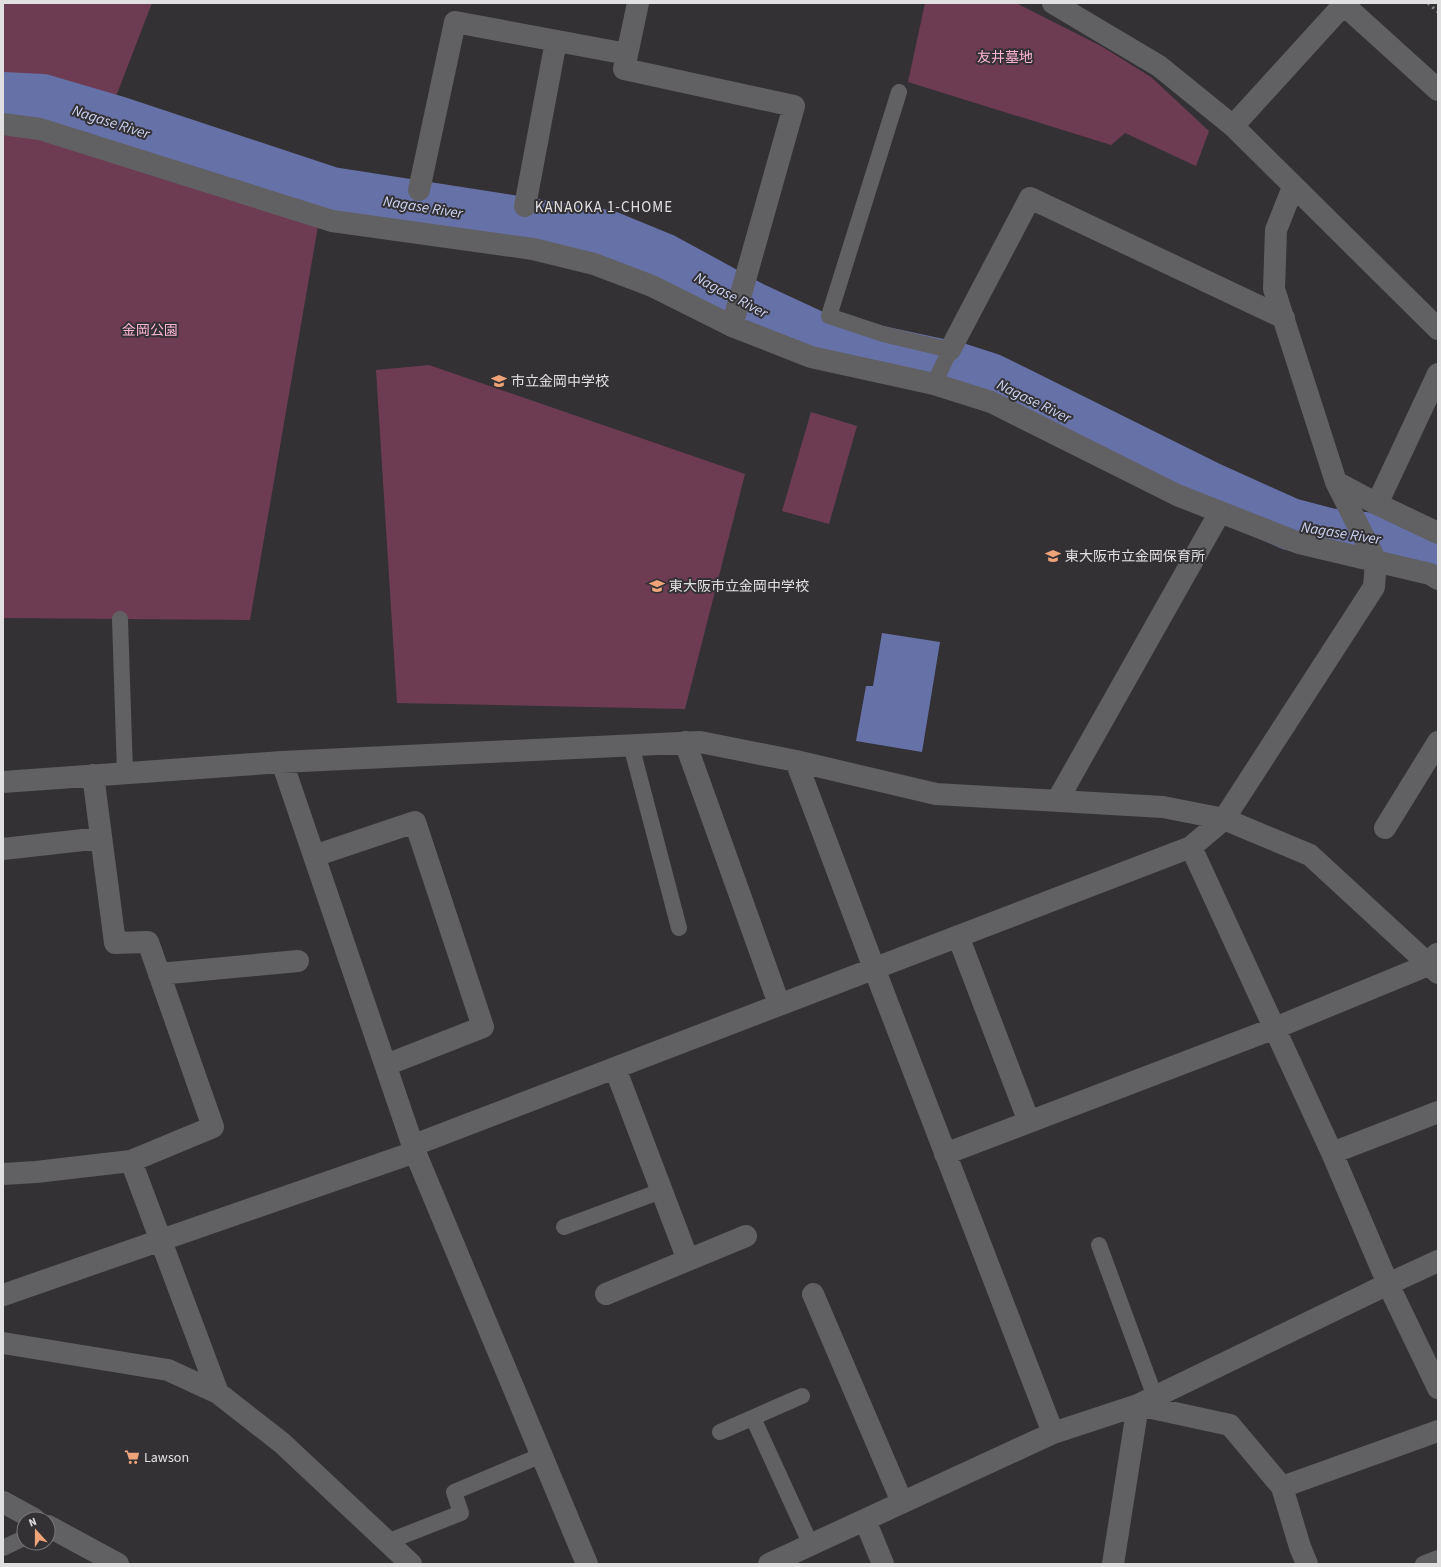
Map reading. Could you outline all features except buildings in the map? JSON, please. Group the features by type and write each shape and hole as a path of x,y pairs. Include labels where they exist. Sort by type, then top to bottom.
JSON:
{"street":[{"path":"638,3 624,69 794,106 734,318"},
{"path":"1054,3 1159,66 1233,126 1438,329"},
{"path":"1233,126 1344,3 1438,90"},
{"path":"419,190 455,22 627,54"},
{"path":"525,206 556,41"},
{"path":"3,124 40,128 332,221 533,249 594,264 734,318 811,357 937,377 1177,494 1299,543 1430,574 1438,579"},
{"path":"415,1152 414,1145 1191,847 1224,820 1374,587 1376,561 1336,482 1274,289 1276,230 1293,187"},
{"path":"948,353 1030,198 1284,318"},
{"path":"1377,504 1438,374"},
{"path":"1336,482 1377,504 1438,533"},
{"path":"1057,801 1220,512"},
{"path":"685,742 779,1004"},
{"path":"3,782 282,762 700,742 796,761 936,794 1163,807 1224,820 1310,855 1435,963 1275,1028 945,1154"},
{"path":"1385,828 1438,742"},
{"path":"796,761 945,1154 1053,1432"},
{"path":"282,762 415,1152 588,1564"},
{"path":"3,1174 36,1172 131,1161 213,1127 148,942 115,943 93,775"},
{"path":"314,856 415,822 483,1027 386,1066"},
{"path":"3,849 101,838"},
{"path":"1191,847 1332,1153 1388,1284 1438,1388"},
{"path":"958,936 1029,1122"},
{"path":"159,974 298,961"},
{"path":"615,1068 688,1260"},
{"path":"1332,1153 1438,1112"},
{"path":"3,1295 415,1152"},
{"path":"131,1161 162,1240 218,1393"},
{"path":"606,1294 746,1236"},
{"path":"783,1561 811,1545 1053,1432 1146,1401 1438,1261"},
{"path":"813,1294 902,1502"},
{"path":"3,1343 168,1370 218,1393 282,1443 411,1564"},
{"path":"1146,1401 1230,1425 1282,1487 1300,1547 1307,1564"},
{"path":"1113,1564 1146,1401"},
{"path":"1282,1487 1438,1430"},
{"path":"3,1502 19,1511"},
{"path":"865,1520 883,1564"},
{"path":"56,1531 118,1564"}],"lane":[{"path":"899,92 829,316 948,353 937,377"},
{"path":"120,619 125,773"},
{"path":"632,745 679,928"},
{"path":"564,1227 662,1191"},
{"path":"1099,1245 1146,1401"},
{"path":"720,1432 802,1396"},
{"path":"754,1418 811,1545"},
{"path":"387,1542 461,1513 454,1492 542,1455"},
{"path":"3,1548 16,1542"},
{"path":"1422,1564 1438,1558"}],"green space":[{"path":"3,3 152,3 110,112 44,90 17,84 3,83"},
{"name":"友井墓地","path":"925,3 1018,4 1101,46 1151,77 1209,131 1196,166 1125,133 1111,145 908,82"},
{"name":"金岡公園","path":"3,135 31,137 318,226 250,620 3,618"},
{"path":"429,365 745,474 685,709 397,703 376,370"},
{"path":"811,412 857,426 829,524 782,511"}],"water":[{"path":"882,633 940,642 922,752 856,741 866,686 873,686"}],"waterway":[{"name":"Nagase River","path":"3,98 42,100 117,122 331,193 607,236 663,259 751,307 820,339 959,369 990,379 1210,488 1290,524 1328,534 1412,543 1438,553"}],"railway":[{"path":"1428,3 1438,12"}],"place":[{"name":"市立金岡中学校","path":"499,381"},
{"name":"東大阪市立金岡保育所","path":"1053,556"},
{"name":"東大阪市立金岡中学校","path":"657,586"},
{"name":"Lawson","path":"132,1457"}],"district":[{"name":"KANAOKA 1-CHOME","path":"604,207"}]}
